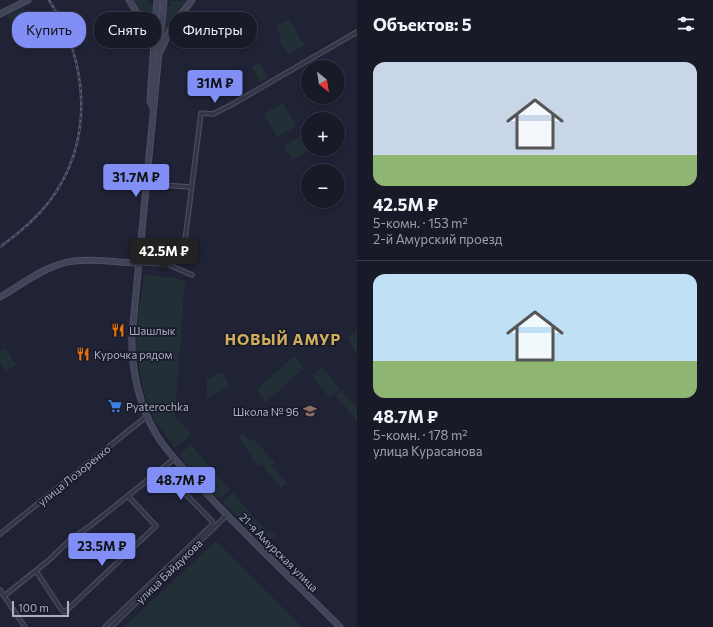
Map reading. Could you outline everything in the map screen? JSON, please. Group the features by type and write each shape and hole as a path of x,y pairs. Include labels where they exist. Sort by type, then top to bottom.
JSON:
{"main road":[{"path":"0,14 28,0"},
{"path":"129,0 144,24 154,49"},
{"name":"21-я Амурская улица","path":"157,0 150,101 152,106 132,348 138,388 147,416 157,435 174,459 340,627"},
{"name":"21-я Амурская улица","path":"152,106 155,102 164,0"},
{"path":"160,51 172,26 192,0"},
{"path":"0,297 41,273 64,263 84,260 139,263"}],"street":[{"path":"170,265 183,256 200,113 213,114 357,32"},
{"path":"146,184 191,187"},
{"path":"139,263 170,265 192,274"},
{"name":"улица Лозоренко","path":"0,534 147,416"},
{"path":"4,596 36,571 71,539 90,526 174,459"},
{"name":"улица Байдукова","path":"105,627 213,522 162,470"},
{"path":"36,571 61,609 64,612 66,611 156,526 128,496"},
{"name":"улица Байдукова","path":"111,627 228,515"},
{"path":"0,590 25,627"}],"shaded area":[{"path":"132,0 147,0 147,4 154,5 153,12 140,12"},
{"path":"189,0 181,12 169,12 169,30 164,36 167,6 171,6 171,1"},
{"path":"23,8 25,12 14,12"},
{"path":"12,13 12,28 7,15"},
{"path":"289,19 304,45 288,55 278,38 281,36 276,26"},
{"path":"260,63 268,77 260,82 252,67"},
{"path":"283,103 296,126 277,137 264,114"},
{"path":"301,136 301,155 292,160 284,146"},
{"path":"144,274 185,280 175,416 191,434 175,448 155,422 144,392 136,349 137,325"},
{"path":"357,331 357,355 347,337"},
{"path":"6,348 16,365 5,371 0,363 0,352"},
{"path":"294,356 304,368 266,402 256,390"},
{"path":"322,367 340,389 330,398 312,376"},
{"path":"222,372 230,387 206,398 207,380"},
{"path":"341,390 357,408 357,421 335,396"},
{"path":"243,433 250,441 253,438 275,463 271,465 287,483 281,488 261,465 258,466 251,458 253,456 238,438"},
{"path":"191,445 230,490 221,498 216,497 180,456 181,453"},
{"path":"233,493 267,532 276,535 267,542 261,542 223,502"},
{"path":"216,541 302,627 124,627"}],"railway":[{"path":"0,247 38,215 49,202 64,178 74,153 80,128 81,101 79,75 72,49 62,24 49,0"}],"place":[{"name":"Шашлык","path":"118,330"},
{"name":"Курочка рядом","path":"83,354"},
{"name":"Pyaterochka","path":"115,406"},
{"name":"Школа № 96","path":"310,411"}],"district":[{"name":"НОВЫЙ АМУР","path":"283,339"}]}
